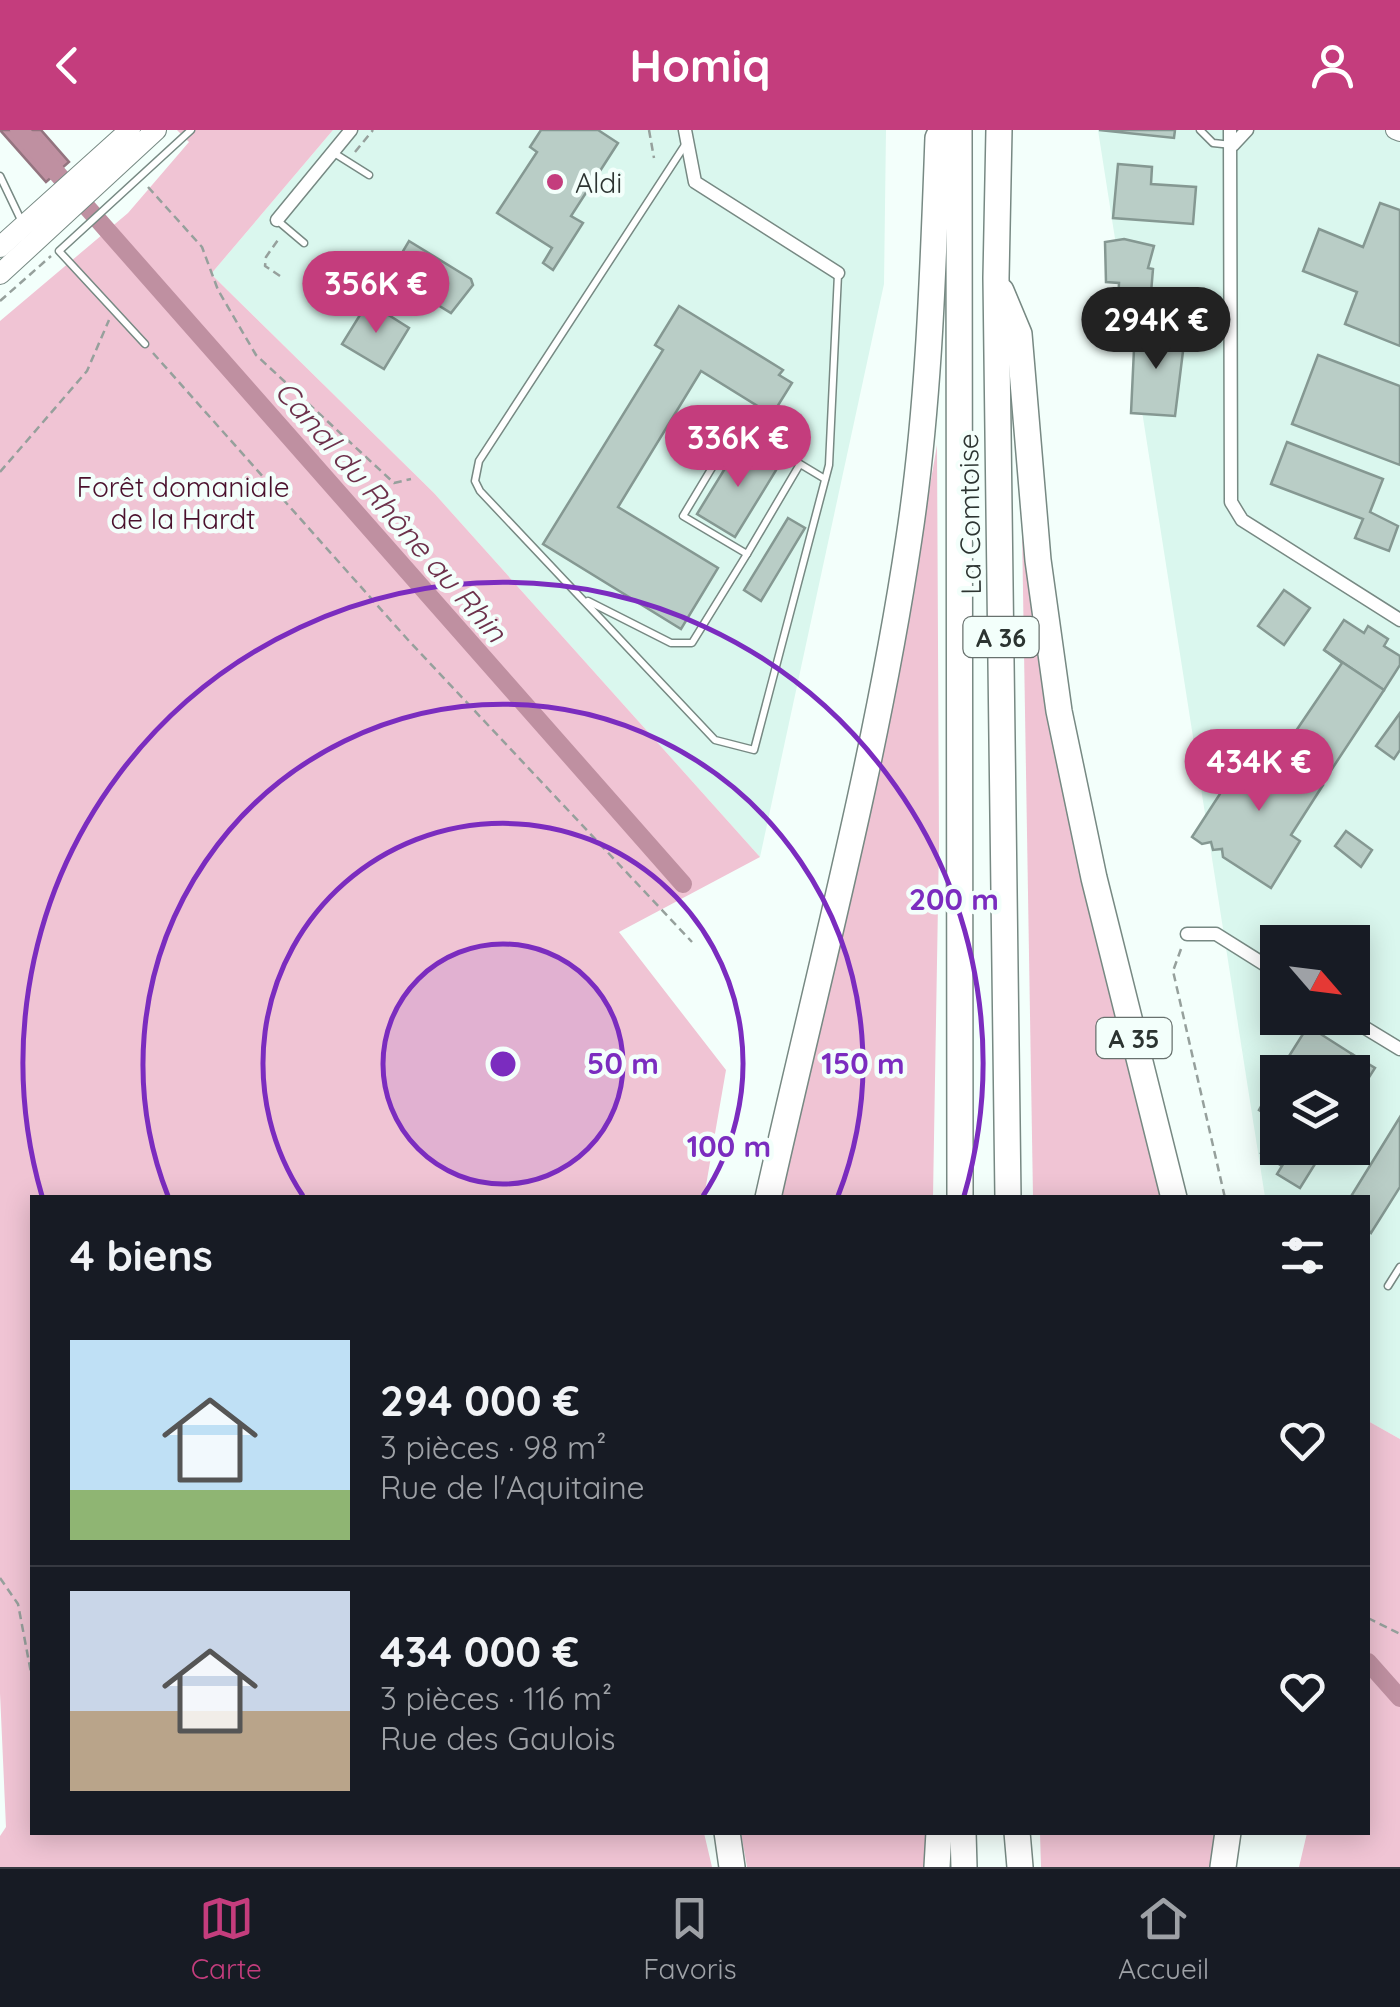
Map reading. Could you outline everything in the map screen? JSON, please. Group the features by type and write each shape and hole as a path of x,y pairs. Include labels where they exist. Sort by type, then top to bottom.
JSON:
{"highway":[{"path":"769,1195 881,692 910,535 942,130"},
{"name":"La Comtoise","path":"959,130 960,1195"},
{"name":"La Comtoise","path":"1000,130 996,278 1008,1195"},
{"name":"A 35","path":"996,278 1019,334 1038,560 1059,711 1094,878 1173,1195"},
{"path":"727,1835 732,1867"},
{"path":"937,1867 939,1835"},
{"path":"963,1835 964,1867"},
{"path":"1008,1835 1008,1867"},
{"path":"1017,1835 1020,1867"},
{"path":"1223,1867 1228,1835"}],"main road":[{"path":"97,173 130,130"},
{"path":"0,274 53,214 97,173 156,130"},
{"path":"0,247 24,226 53,214"}],"street":[{"path":"282,224 351,130"},
{"path":"1247,130 1231,134 1231,502 1242,520 1400,620"},
{"path":"686,136 695,182 838,273"},
{"path":"1187,934 1216,934 1260,962"},
{"path":"1370,1031 1400,1050"}],"lane":[{"path":"145,344 59,251 191,130"},
{"path":"1200,130 1213,143 1231,134"},
{"path":"686,136 475,473 480,492 715,740 754,750 826,479 838,273"},
{"path":"333,152 369,175"},
{"path":"0,176 24,226"},
{"path":"282,224 304,243"},
{"path":"747,554 684,516 737,426 826,479"},
{"path":"580,597 671,644 692,643 800,464"},
{"path":"1388,1286 1400,1268"}],"path":[{"path":"346,161 373,130"},
{"path":"649,130 654,158"},
{"path":"140,178 202,247 218,290 256,355 394,484 412,479"},
{"path":"280,276 265,266 282,224"},
{"path":"0,301 59,251"},
{"path":"0,472 87,371 112,309"},
{"path":"145,344 409,641 692,942"},
{"path":"1187,934 1173,970 1224,1195"},
{"path":"0,1578 18,1604 30,1667"},
{"path":"1370,1619 1400,1634"}],"shaded area":[{"path":"0,130 41,130 69,162 46,182"},
{"path":"333,130 886,130 884,284 760,857 434,493 211,274"},
{"path":"1098,130 1400,130 1400,1439 1370,1422 1370,1195 1265,1195"}],"green space":[{"name":"Forêt domaniale de la Hardt","path":"177,130 333,130 211,274 434,493 760,857 619,932 726,1070 704,1195 30,1195 30,1835 704,1835 712,1867 0,1867 0,1836 6,1827 0,1693 0,321 128,213 189,142"},
{"path":"937,445 939,845 933,1195 782,1195 891,711"},
{"path":"1021,469 1166,1195 1033,1195"},
{"path":"1370,1422 1400,1439 1400,1867 1299,1867 1307,1835 1370,1835"},
{"path":"741,1835 926,1835 925,1867 747,1867"},
{"path":"1040,1835 1219,1835 1214,1867 1041,1867"}],"building":[{"name":"Aldi","path":"541,130 598,130 618,143 571,216 583,223 553,270 543,263 552,248 497,213 537,152 530,147"},
{"path":"1099,130 1175,130 1174,138"},
{"path":"1118,164 1152,167 1151,184 1196,187 1193,224 1113,218"},
{"path":"1380,203 1400,210 1400,346 1345,324 1357,292 1303,271 1319,229 1363,247"},
{"path":"1124,239 1154,246 1148,268 1153,269 1150,305 1118,302 1119,283 1106,282 1105,242"},
{"path":"409,241 471,279 473,285 451,313 389,275"},
{"path":"368,302 409,328 384,369 342,344"},
{"path":"679,306 783,370 779,375 792,383 772,415 701,371 618,507 718,568 681,629 543,544 663,350 655,345"},
{"path":"1135,328 1185,335 1175,416 1131,413"},
{"path":"1318,355 1400,386 1400,465 1292,424"},
{"path":"1287,442 1383,479 1370,512 1398,526 1389,551 1355,538 1363,519 1271,484"},
{"path":"740,444 778,467 735,537 697,514"},
{"path":"788,518 805,528 761,601 744,590"},
{"path":"1284,590 1310,608 1284,645 1258,626"},
{"path":"1344,620 1364,633 1368,626 1388,639 1384,646 1400,656 1400,665 1384,690 1324,650"},
{"path":"1324,650 1384,690 1322,784 1279,756 1342,663"},
{"path":"1400,713 1400,750 1394,759 1376,746"},
{"path":"1255,740 1323,785 1291,835 1300,841 1271,888 1223,857 1222,849 1213,850 1211,842 1202,844 1192,837"},
{"path":"1346,831 1372,850 1361,867 1335,846"},
{"path":"1302,1035 1322,1035 1352,1054 1351,1055 1290,1055"},
{"path":"1400,1117 1400,1187 1371,1233 1370,1195 1352,1195"},
{"path":"1283,1165 1314,1165 1300,1188 1277,1174"}],"waterway":[{"name":"Canal du Rhône au Rhin","path":"19,130 683,884"},
{"name":"Canal du Rhône au Rhin","path":"1370,1664 1400,1698"}],"place":[{"name":"Aldi","path":"555,182"}]}
